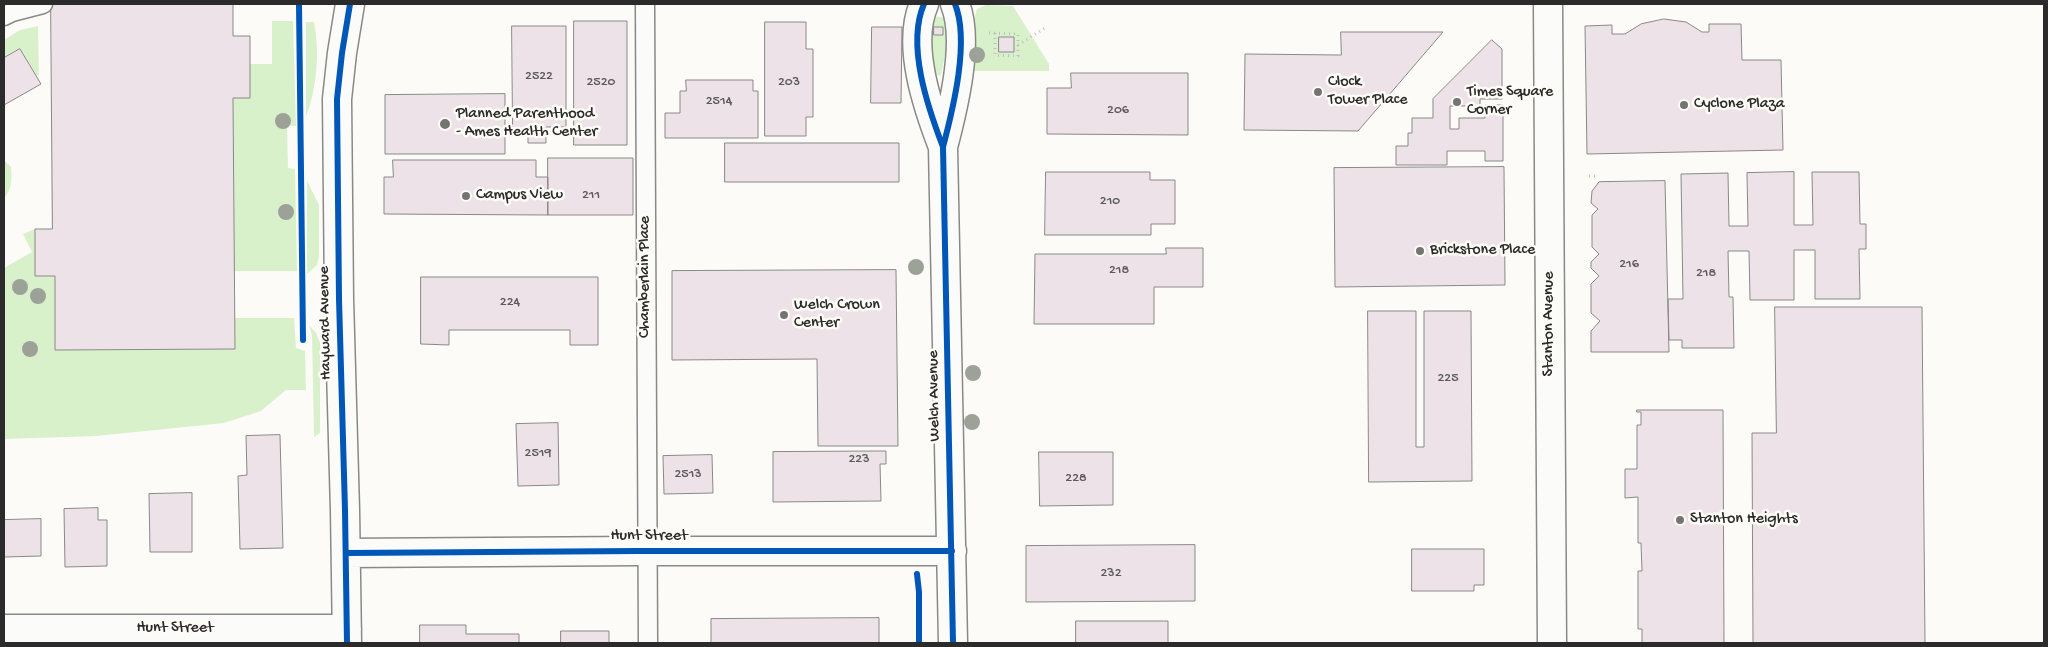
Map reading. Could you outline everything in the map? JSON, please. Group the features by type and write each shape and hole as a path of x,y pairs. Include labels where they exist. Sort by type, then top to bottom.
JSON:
{"street":[{"name":"Hayward Avenue","path":"347,636 339,299 337,100 350,4"},
{"name":"Welch Avenue","path":"924,4 918,26 919,56 932,119 943,147"},
{"name":"Welch Avenue","path":"953,643 943,147 950,119 960,47 958,14 955,4"},
{"name":"Stanton Avenue","path":"1548,4 1552,643"},
{"name":"Hunt Street","path":"346,553 952,551"},
{"name":"Hunt Street","path":"4,629 347,636"}],"lane":[{"path":"4,16 42,4"},
{"name":"Chamberlain Place","path":"645,4 648,643"}],"path":[{"path":"1018,45 1045,28"},
{"path":"981,33 995,33 1018,34 1018,56 995,55 995,33"},
{"path":"1589,176 1599,176"}],"green space":[{"path":"986,5 1013,6 1049,64 1049,71 973,71 974,19 977,9"},
{"path":"934,16 947,18 947,45 941,75 939,76 936,74 928,46"},
{"path":"272,21 293,21 296,126 287,126 288,168 295,169 297,271 234,271 233,98 250,98 250,64 272,64"},
{"path":"306,22 314,22 317,58 313,94 306,117"},
{"path":"38,26 39,75 36,75 20,49 4,58 4,40 20,30"},
{"path":"4,160 11,167 11,184 4,198"},
{"path":"307,181 319,205 319,256 317,265 307,274"},
{"path":"35,229 55,276 56,350 234,349 235,318 294,318 296,348 305,351 306,390 286,390 261,411 224,423 96,436 4,439 4,268 32,252 23,234"},
{"path":"309,325 316,333 320,343 320,433 314,437 312,335"}],"building":[{"path":"51,4 233,4 233,36 250,36 250,98 233,98 235,349 55,350 55,276 35,276 35,229 52,229"},
{"name":"Cyclone Plaza","path":"1664,19 1686,22 1702,32 1709,32 1709,24 1741,24 1742,60 1781,60 1783,150 1587,154 1585,26 1612,25 1612,34 1625,34 1641,24"},
{"path":"574,21 627,21 627,145 574,145"},
{"path":"765,22 806,22 806,49 813,49 813,117 806,117 806,136 765,136"},
{"path":"512,26 566,26 566,127 546,127 546,143 528,143 528,133 513,133"},
{"path":"872,27 902,27 901,103 871,103"},
{"path":"934,27 943,27 943,35 934,35"},
{"name":"Clock Tower Place","path":"1341,32 1443,32 1358,131 1244,130 1245,54 1341,55"},
{"path":"999,37 1014,37 1014,52 999,52"},
{"name":"Times Square Corner","path":"1492,40 1502,49 1502,99 1480,99 1480,106 1450,106 1450,129 1459,129 1459,118 1485,118 1485,105 1503,105 1503,161 1485,161 1485,151 1447,151 1447,165 1396,165 1396,146 1408,146 1408,133 1412,133 1412,118 1433,118 1433,99"},
{"path":"20,49 41,84 4,105 4,58"},
{"path":"1071,73 1188,73 1188,135 1047,134 1047,88 1071,88"},
{"path":"686,80 753,80 753,91 758,91 758,138 665,138 665,113 680,113 680,91 686,91"},
{"name":"Planned Parenthood - Ames Health Center","path":"505,94 505,154 385,154 385,95"},
{"path":"725,143 899,143 899,182 725,182"},
{"path":"548,158 633,158 633,215 548,215"},
{"name":"Campus View","path":"393,160 536,160 536,177 548,177 548,215 384,214 384,177 393,177"},
{"name":"Brickstone Place","path":"1504,167 1505,285 1335,287 1334,168"},
{"path":"1046,172 1150,172 1150,180 1175,180 1175,224 1151,224 1151,235 1045,235"},
{"path":"1794,172 1794,225 1813,225 1812,172 1859,172 1860,224 1866,224 1866,249 1859,249 1860,299 1815,299 1815,250 1794,250 1794,300 1750,300 1749,251 1728,251 1729,297 1733,297 1734,348 1682,348 1682,340 1669,340 1668,299 1683,299 1681,174 1728,173 1729,226 1748,226 1747,173"},
{"path":"1665,181 1669,352 1591,352 1591,331 1600,321 1591,313 1591,284 1599,276 1591,268 1591,262 1599,254 1592,247 1592,215 1598,209 1591,203 1592,191 1599,182"},
{"path":"1166,248 1203,248 1203,287 1154,287 1154,324 1034,324 1035,254 1166,254"},
{"name":"Welch Crown Center","path":"896,270 898,446 818,446 817,359 672,360 672,271"},
{"path":"421,277 598,277 598,345 570,345 570,330 449,330 449,345 421,344"},
{"path":"1775,307 1922,307 1925,643 1753,643 1752,433 1776,433"},
{"path":"1368,311 1416,311 1416,447 1424,447 1424,311 1471,311 1472,481 1369,482"},
{"name":"Stanton Heights","path":"1637,410 1723,410 1724,643 1642,643 1642,629 1638,629 1638,571 1642,571 1641,543 1638,543 1638,497 1625,498 1625,469 1637,469 1637,425 1641,425 1641,412 1637,412"},
{"path":"558,423 559,485 518,486 516,424"},
{"path":"280,435 283,548 240,549 238,476 247,475 246,436"},
{"path":"886,451 886,464 880,464 881,501 773,502 773,452"},
{"path":"1039,452 1113,452 1113,505 1040,506"},
{"path":"712,455 713,493 664,494 663,456"},
{"path":"192,493 192,552 150,552 149,494"},
{"path":"98,508 98,520 107,520 107,566 65,567 64,509"},
{"path":"41,519 41,556 4,557 4,520"},
{"path":"1195,545 1195,601 1026,602 1026,546"},
{"path":"1412,549 1484,549 1484,585 1474,585 1474,591 1412,591"},
{"path":"879,618 879,643 711,643 711,619"},
{"path":"1076,621 1168,621 1168,643 1076,643"},
{"path":"420,625 466,625 466,634 519,634 519,643 420,643"},
{"path":"561,631 609,631 609,643 561,643"}],"cycle path":[{"path":"299,4 303,340"},
{"path":"347,643 339,299 337,99 350,4"},
{"path":"924,4 919,20 917,38 918,57 931,114 943,147"},
{"path":"953,643 943,147 955,95 960,55 961,37 955,4"},
{"path":"346,553 952,551"},
{"path":"917,574 919,643"}],"place":[{"name":"Clock Tower Place","path":"1318,92"},
{"name":"Times Square Corner","path":"1457,102"},
{"name":"Cyclone Plaza","path":"1684,105"},
{"name":"Planned Parenthood - Ames Health Center","path":"445,124"},
{"name":"Campus View","path":"466,196"},
{"name":"Brickstone Place","path":"1420,251"},
{"name":"Welch Crown Center","path":"784,315"},
{"name":"Stanton Heights","path":"1680,520"}]}
